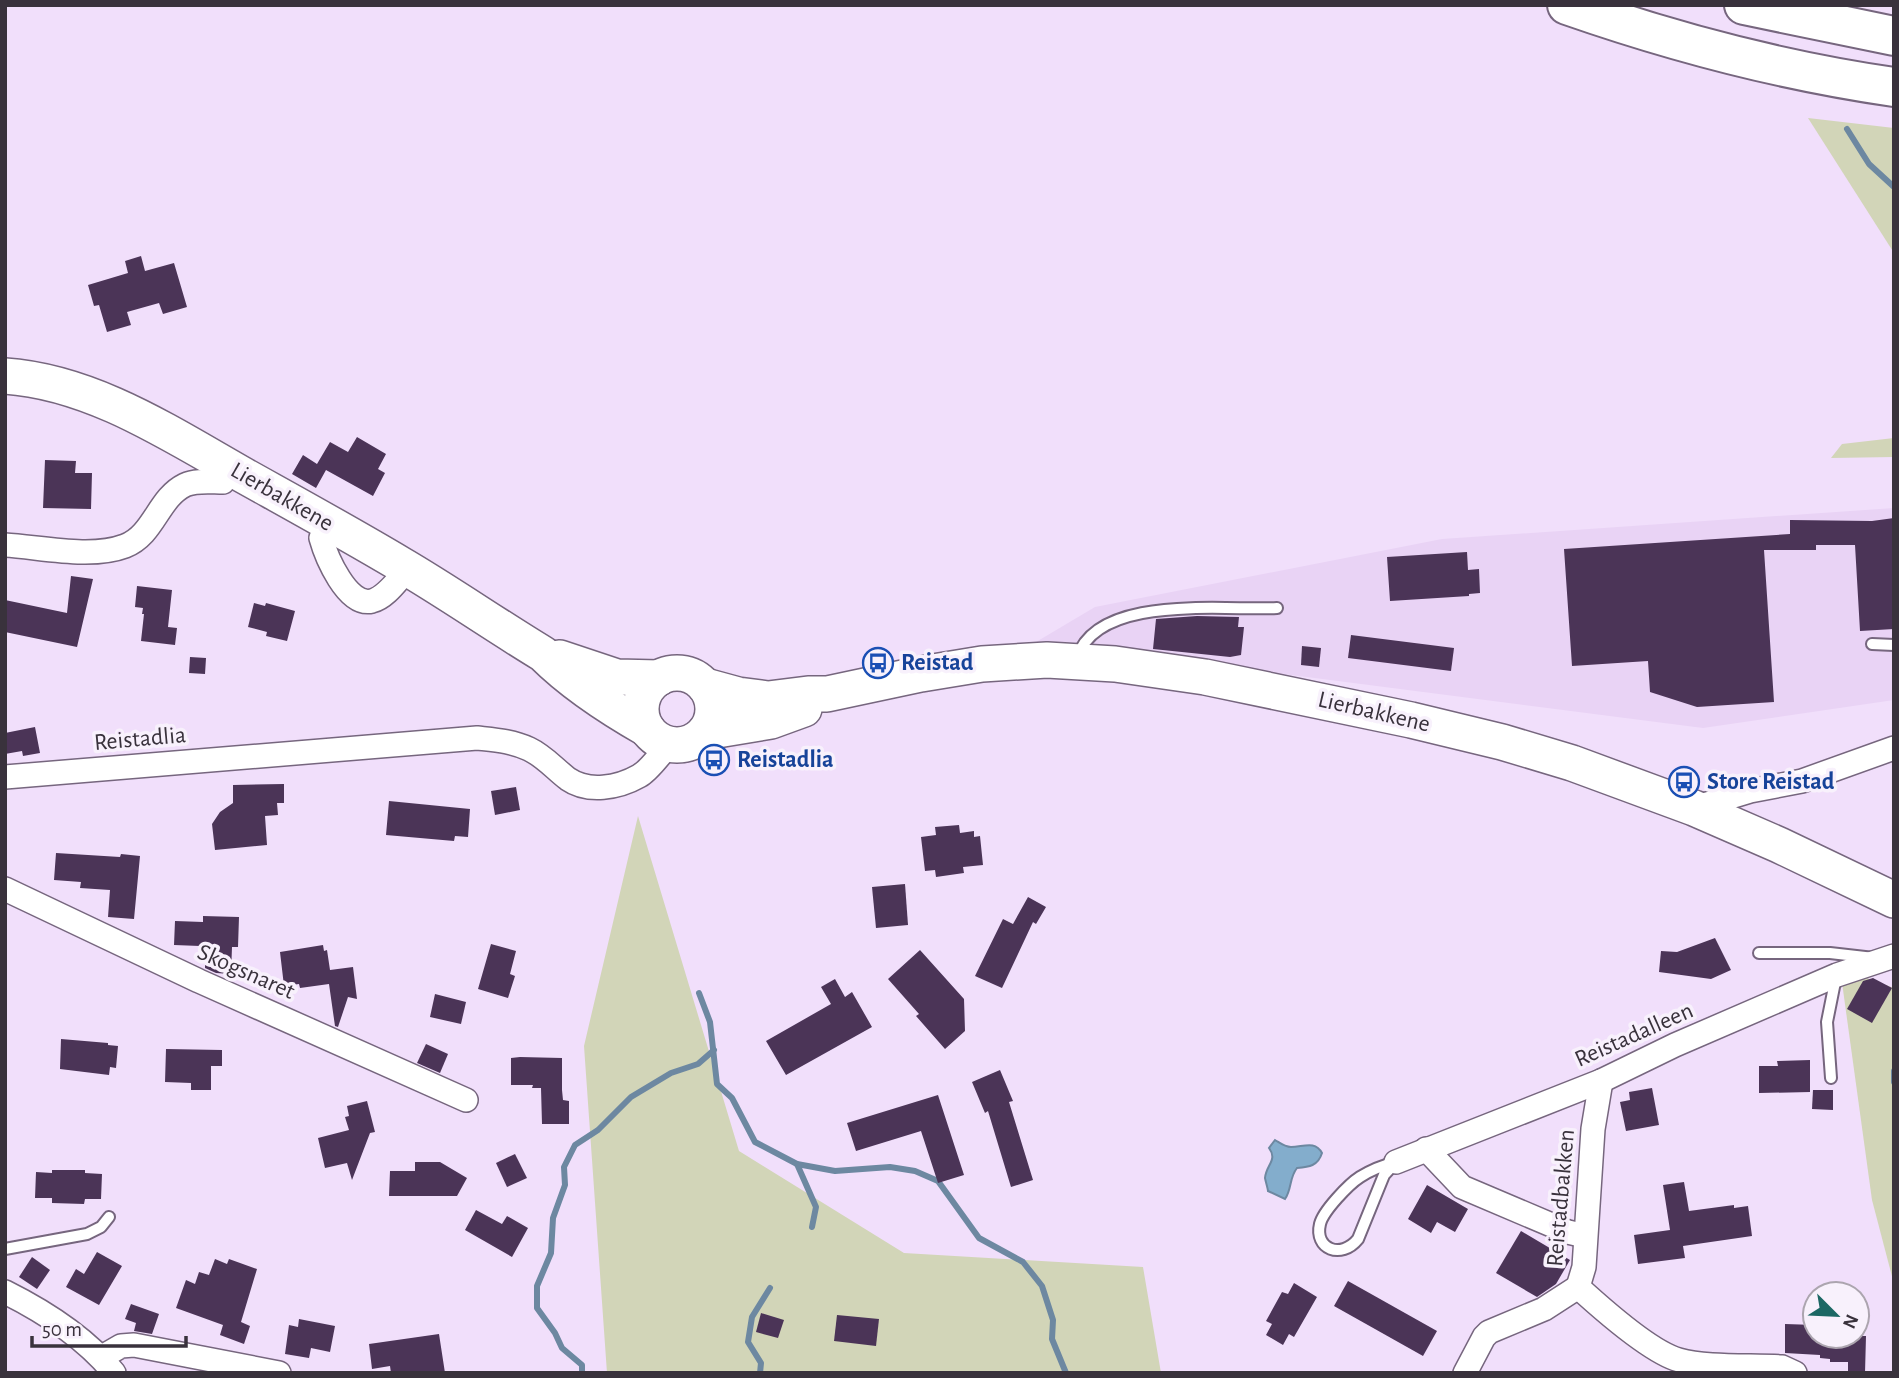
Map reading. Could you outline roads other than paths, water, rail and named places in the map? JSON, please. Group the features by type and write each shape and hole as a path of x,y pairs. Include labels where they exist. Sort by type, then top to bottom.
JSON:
{"highway":[{"path":"1567,5 1734,55 1894,87"},
{"path":"1744,5 1894,36"}],"main road":[{"name":"Lierbakkene","path":"5,376 51,383 80,391 174,436 408,569 543,654 598,698 658,737"},
{"name":"Lierbakkene","path":"543,654 617,677 659,678"},
{"name":"Lierbakkene","path":"705,687 768,699 827,694 921,674 1021,661 1076,660 1205,677 1411,720 1502,742 1572,763 1694,808 1894,900"},
{"path":"668,674 695,678 705,687 713,707 711,720 705,732 691,743 658,737 641,713 642,703 650,685 668,674"},
{"name":"Lierbakkene","path":"705,732 762,723 794,714 813,705 827,694"}],"street":[{"path":"5,545 91,551 123,547 140,537 170,498 186,484 223,482"},
{"path":"321,537 344,586 352,596 363,601 373,601 386,592 408,569"},
{"name":"Reistadlia","path":"5,777 477,738 513,743 528,749 569,779 591,789 640,776 658,737"},
{"path":"1694,808 1750,791 1817,777 1894,748"},
{"name":"Skogsnaret","path":"5,889 199,981 466,1100"},
{"name":"Reistadalleen","path":"1396,1162 1601,1080 1837,975 1887,958"},
{"name":"Reistadbakken","path":"1601,1080 1593,1129 1584,1267 1578,1287 1629,1330 1678,1360 1782,1367 1795,1373"},
{"path":"1426,1149 1462,1187 1568,1232 1585,1236"},
{"path":"1465,1373 1489,1332 1544,1309 1578,1287"},
{"path":"5,1293 25,1302 84,1341 108,1365 121,1346 134,1345 279,1373"}],"lane":[{"path":"1076,660 1081,644 1088,637 1115,621 1138,614 1201,607 1277,608"},
{"path":"1872,644 1894,645"},
{"path":"1759,953 1830,953 1887,958"},
{"path":"1831,1078 1827,1022 1831,993 1837,975"},
{"name":"Reistadalleen","path":"1396,1162 1384,1175 1358,1240 1343,1252 1332,1250 1320,1234 1320,1224 1337,1200 1358,1178 1396,1162"},
{"path":"5,1249 87,1234 101,1227 109,1217"}],"water":[{"path":"1275,1140 1289,1147 1312,1145 1322,1153 1312,1165 1297,1168 1285,1199 1268,1191 1265,1179 1272,1159 1269,1148"}],"waterway":[{"path":"1847,129 1869,164 1894,187"},
{"path":"699,993 710,1022 717,1084 732,1098 755,1142 797,1164 835,1171 890,1167 915,1171 938,1181 979,1238 1023,1262 1042,1286 1053,1320 1052,1339 1066,1373"},
{"path":"582,1373 582,1365 562,1348 537,1308 537,1286 551,1253 553,1218 565,1185 564,1167 575,1145 598,1130 631,1097 671,1073 698,1064 714,1050"},
{"path":"1894,1071 1894,1082"},
{"path":"797,1164 816,1207 812,1227"},
{"path":"760,1373 761,1363 748,1342 752,1317 770,1288"}],"place":[{"name":"Reistad","path":"878,663"},
{"name":"Reistadlia","path":"714,760"},
{"name":"Store Reistad","path":"1684,782"}]}
